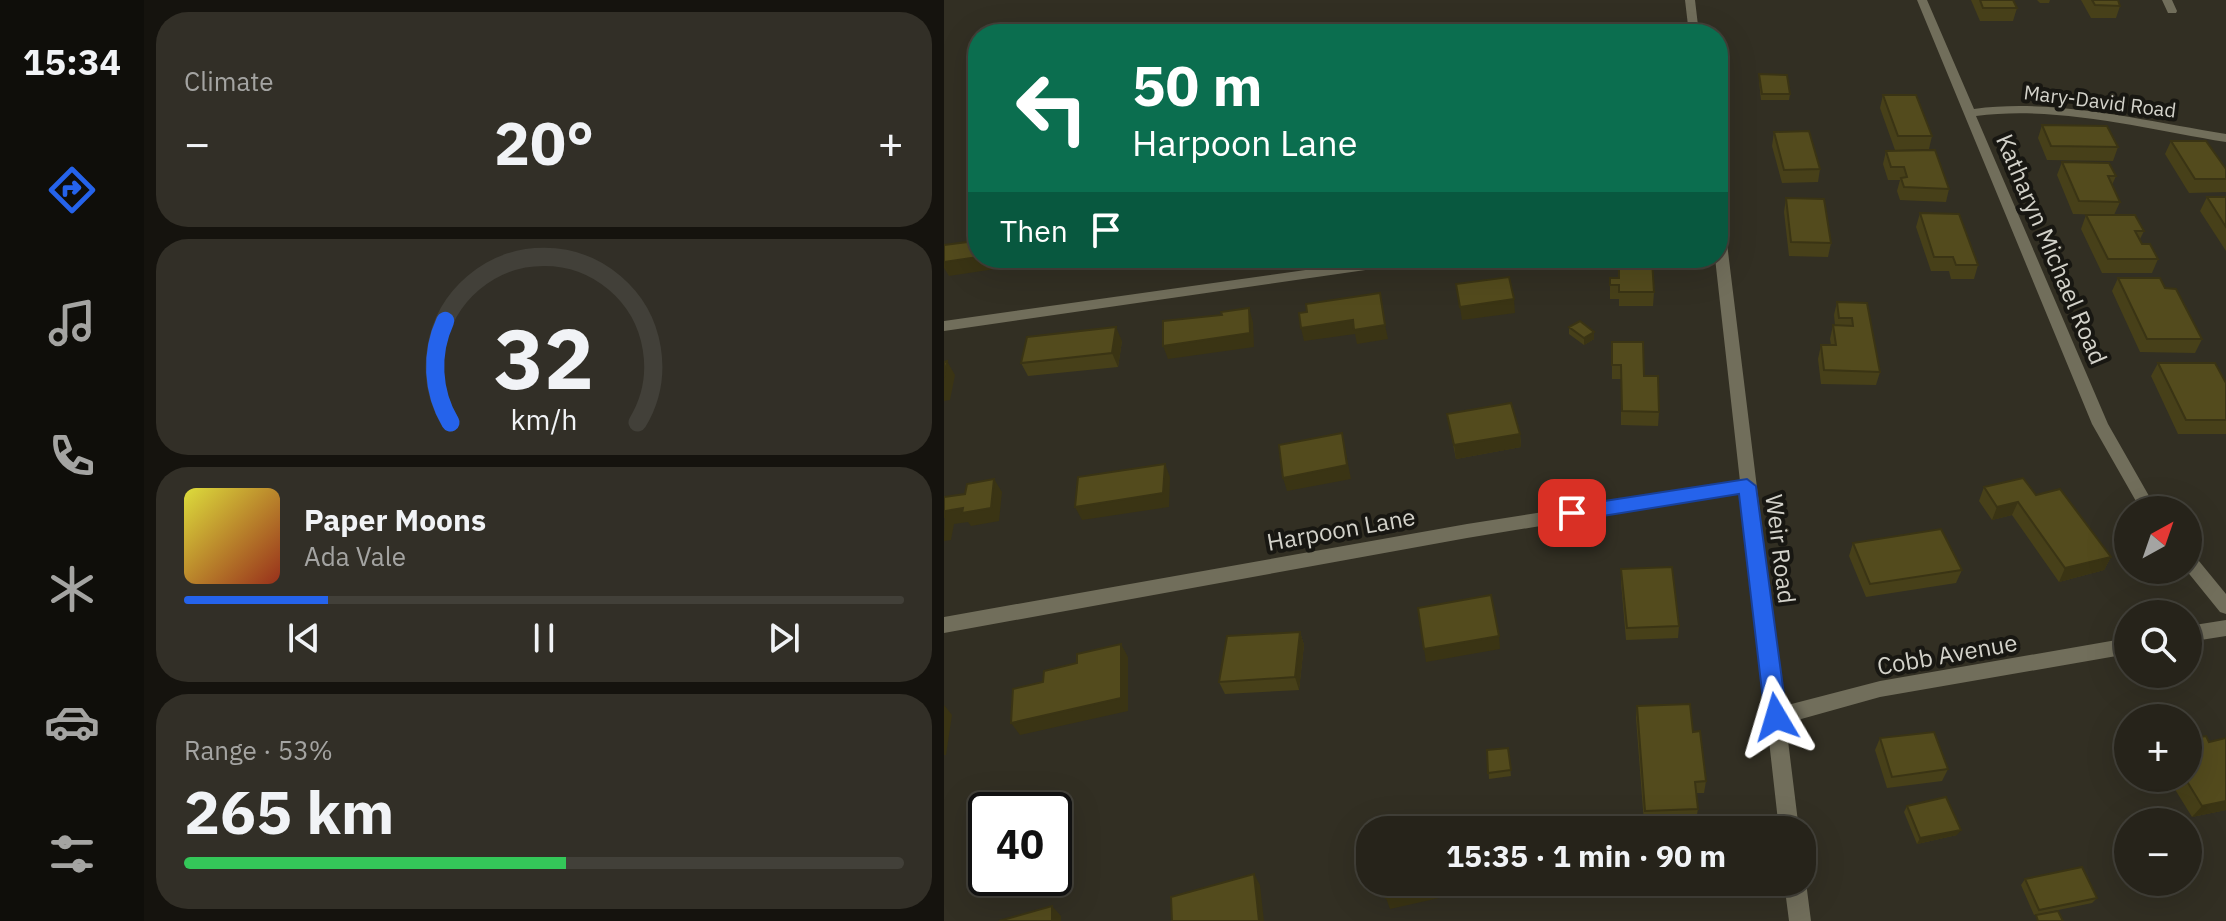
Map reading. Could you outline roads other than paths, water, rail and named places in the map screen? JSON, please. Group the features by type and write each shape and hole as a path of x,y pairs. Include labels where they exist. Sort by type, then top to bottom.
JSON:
{"street":[{"path":"1690,0 1693,24"},
{"name":"Katharyn Michael Road","path":"1922,0 2100,424 2141,496"},
{"path":"2167,0 2172,11"},
{"name":"Mary-David Road","path":"1970,113 2009,108 2094,117 2226,138"},
{"path":"944,326 1351,268"},
{"name":"Weir Road","path":"1723,268 1787,816"},
{"name":"Harpoon Lane","path":"944,625 1467,531 1747,486"},
{"path":"2202,577 2226,607"},
{"path":"2202,632 2226,628"},
{"name":"Cobb Avenue","path":"1776,717 1880,689 2114,648"},
{"path":"1797,896 1800,921"}]}
